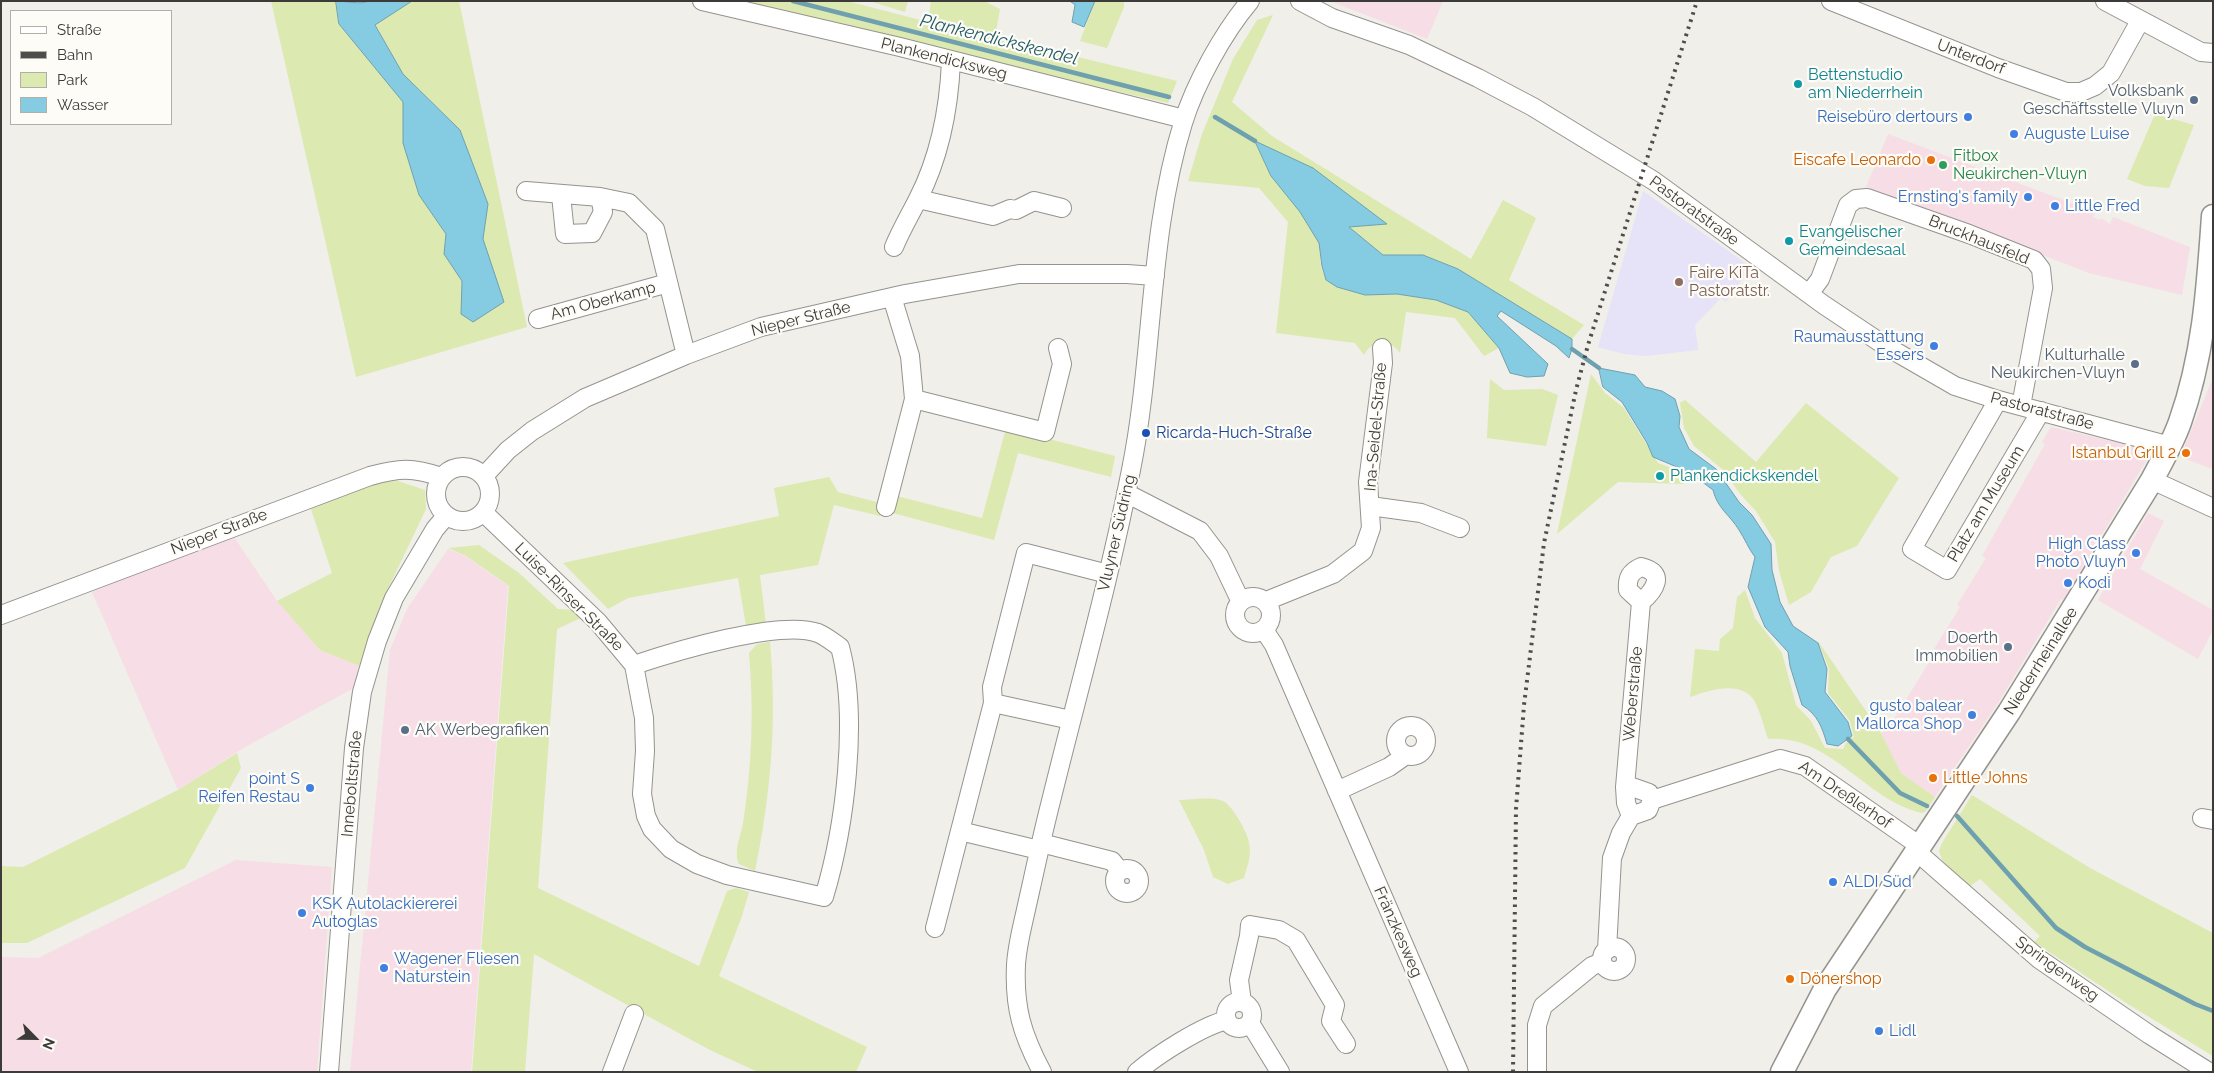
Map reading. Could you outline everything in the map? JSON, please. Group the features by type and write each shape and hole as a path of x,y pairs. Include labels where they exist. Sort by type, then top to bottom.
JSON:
{"main road":[{"name":"Niederrheinallee","path":"1782,1072 1825,989 2009,712 2152,480 2170,446 2180,423 2200,352 2206,311 2213,216"}],"street":[{"name":"Plankendicksweg","path":"702,1 900,47 1184,119"},
{"name":"Vluyner Südring","path":"1042,1072 1020,1025 1016,964 1020,938 1040,846 1108,574 1126,494 1137,433 1154,276 1166,192 1184,119 1211,61 1250,1"},
{"name":"Pastoratstraße","path":"1300,1 1332,18 1409,45 1534,107 1654,181 1809,294 1884,345 1955,386 1998,400 2170,446"},
{"name":"Unterdorf","path":"1831,1 1998,68 2066,92 2080,92 2095,86 2111,73 2140,20"},
{"path":"2105,1 2201,52 2213,53"},
{"path":"894,247 918,199 940,142 950,95 951,61"},
{"name":"Am Oberkamp","path":"526,191 600,197 629,202 654,229 686,356"},
{"path":"561,195 565,234 592,233 603,212 600,197"},
{"name":"Bruckhausfeld","path":"1809,294 1820,279 1848,205 1856,199 1867,198 1969,234 2034,260 2041,269 2043,288 2021,406"},
{"path":"918,199 993,216 1010,209 1016,210 1034,201 1062,208"},
{"name":"Nieper Straße","path":"484,476 514,446 568,407 599,391 761,327 892,297 1019,274 1127,274 1154,276"},
{"name":"Am Oberkamp","path":"538,319 668,284"},
{"path":"886,507 914,399 910,356 892,297"},
{"path":"914,399 1045,432 1062,364 1058,348"},
{"name":"Ina-Seidel-Straße","path":"1266,601 1333,574 1363,550 1371,528 1368,482 1381,378 1382,348"},
{"name":"Platz am Museum","path":"1998,400 1912,549 1947,570 2041,411"},
{"path":"462,466 478,470 484,476 490,490 487,506 477,517 461,521 446,516 440,510 435,494 441,477 454,468 462,466"},
{"name":"Nieper Straße","path":"1,615 370,476 393,469 410,468 441,477"},
{"path":"2152,480 2213,508"},
{"path":"1126,494 1200,530 1220,556 1240,600"},
{"name":"Ina-Seidel-Straße","path":"1370,506 1421,513 1460,528"},
{"name":"Luise-Rinser-Straße","path":"483,512 598,622 634,665 644,718 645,751 642,794 646,816 652,829 671,849 697,864 727,875 824,897 834,864 846,768 850,701 847,672 840,647 817,632 779,629 739,636 667,654 634,665"},
{"name":"Inneboltstraße","path":"330,1072 354,748 362,692 377,641 394,598 435,528 446,516"},
{"path":"935,928 993,703 992,687 1026,553 1108,574"},
{"path":"1258,597 1266,601 1271,614 1270,623 1264,630 1251,633 1243,630 1235,621 1234,611 1240,600 1258,597"},
{"name":"Weberstraße","path":"1631,816 1626,803 1625,787 1641,602"},
{"name":"Fränzkesweg","path":"1264,630 1274,645 1459,1072"},
{"path":"993,703 1071,720"},
{"path":"1337,791 1389,767 1406,755"},
{"name":"Am Dreßlerhof","path":"1652,800 1780,758 1805,766 1919,849"},
{"path":"1537,1072 1537,1025 1543,1006 1604,956 1612,858 1621,833 1631,816 1648,810 1652,800 1649,794 1632,787 1625,787"},
{"path":"960,831 1112,862 1120,871"},
{"name":"Springenweg","path":"1919,849 2039,959 2150,1035 2209,1072"},
{"path":"1242,1002 1239,980 1250,936 1250,925 1279,930 1296,940 1335,1005 1331,1020 1346,1044"},
{"path":"1250,1023 1240,1028 1230,1025 1226,1016 1229,1007 1242,1002 1247,1004 1252,1013 1250,1023 1280,1072"},
{"path":"612,1072 634,1014"},
{"path":"1137,1072 1154,1059 1215,1023 1227,1020"}],"shaded area":[{"path":"1330,1 1443,1 1427,39"},
{"path":"1888,134 2095,212 2093,217 2100,220 2101,218 2110,224 2113,217 2190,247 2182,295 2089,273 1866,187"},
{"name":"Faire KiTa Pastoratstr.","path":"1643,191 1751,267 1726,302 1721,298 1695,325 1698,350 1646,356 1624,354 1598,347"},
{"path":"2213,378 2213,469 2180,457"},
{"path":"2051,427 2133,446 2149,456 2063,600 2061,599 1998,703 1935,797 1901,773 1881,733 1888,729 1936,651 1934,649 1960,607 1957,605 1986,558 1982,556 2045,444 2042,442"},
{"path":"2148,513 2164,521 2140,569 2213,610 2213,630 2198,659 2098,600"},
{"path":"234,537 277,601 320,650 359,666 354,688 245,747 178,790 92,592 167,561"},
{"path":"448,549 465,556 508,586 471,1072 350,1072 390,650 407,609"},
{"path":"236,860 332,867 317,1072 1,1072 1,957 38,958"}],"green space":[{"path":"271,1 336,1 339,24 403,102 403,143 419,195 446,234 445,254 462,281 461,314 504,302 483,239 488,204 460,130 403,74 375,24 412,1 459,1 527,327 356,377"},
{"path":"735,1 847,1 928,22 931,1 984,1 1000,9 995,37 1177,81 1168,103 953,54"},
{"path":"869,1 908,1 905,12"},
{"path":"1095,1 1124,1 1124,7 1107,48 1080,41"},
{"path":"1273,15 1232,102 1272,136 1471,259 1503,200 1536,218 1509,280 1584,325 1572,339 1458,269 1423,255 1383,255 1349,227 1386,224 1255,142 1271,176 1300,212 1319,243 1321,267 1326,280 1337,287 1365,295 1397,294 1436,300 1468,312 1499,348 1484,356 1455,318 1406,312 1400,353 1396,348 1387,343 1372,346 1364,355 1355,343 1276,333 1288,222 1259,188 1188,181 1202,134 1233,59 1257,20"},
{"path":"2155,114 2194,125 2169,188 2145,186 2127,179"},
{"path":"1591,374 1605,393 1624,408 1658,463 1685,473 1684,484 1618,482 1557,534"},
{"path":"1490,379 1504,390 1542,389 1558,395 1546,446 1487,438"},
{"path":"1685,400 1756,462 1806,403 1899,478 1857,546 1831,557 1811,592 1789,605 1779,571 1775,542 1756,511 1741,495 1722,469 1694,446 1684,428 1680,403"},
{"path":"1006,428 1115,456 1111,477 1018,453 994,540 889,512 893,495 982,518"},
{"path":"829,477 838,492 884,504 880,516 834,505 818,565 760,575 766,625 746,626 738,578 628,598 608,609 563,563 779,516 774,488"},
{"path":"398,481 425,490 426,509 386,593 359,666 320,650 277,601 332,573 310,506 374,482"},
{"path":"479,545 519,573 558,609 576,610 583,617 557,629 538,888 699,966 727,891 736,888 749,892 741,919 719,976 867,1047 856,1072 758,1072 710,1050 534,954 525,1072 472,1072 509,586 466,556 448,548"},
{"path":"1745,590 1755,618 1782,653 1796,705 1811,721 1825,748 1843,749 1848,739 1854,737 1850,721 1828,693 1829,669 1818,641 1881,733 1901,773 1935,797 1925,812 1922,813 1902,806 1811,747 1790,740 1768,739 1755,702 1750,695 1742,691 1734,688 1716,689 1690,697 1695,649 1719,651 1720,639 1733,628 1737,597"},
{"path":"770,642 773,729 769,785 755,871 739,864 737,859 746,802 750,759 752,717 749,653 757,644"},
{"path":"237,753 241,768 185,868 27,943 1,943 1,866 23,867 178,790"},
{"path":"1972,795 2090,868 2213,933 2213,1056 2131,1006 2034,942 2040,936 1980,879 1969,887 1942,860 1939,851 1942,843"},
{"path":"1207,798 1223,801 1231,808 1243,826 1250,847 1250,856 1244,878 1228,884 1213,877 1204,850 1179,800"}],"water":[{"path":"336,1 357,3 369,1 412,1 375,25 403,74 460,130 488,204 483,239 504,302 473,322 461,314 462,281 444,254 446,234 419,195 403,143 403,102 339,24"},
{"path":"1070,1 1095,1 1084,27 1072,22 1075,5"},
{"path":"1255,141 1313,168 1387,224 1349,227 1383,255 1423,255 1458,269 1572,339 1572,349 1569,358 1556,346 1501,311 1497,316 1548,364 1544,376 1527,377 1510,373 1499,348 1468,312 1436,300 1397,294 1365,295 1337,287 1326,280 1319,243 1300,212 1271,176"},
{"path":"1599,368 1635,375 1645,387 1662,391 1675,399 1680,416 1679,427 1689,449 1716,469 1739,502 1752,515 1771,544 1772,570 1780,602 1793,626 1818,643 1827,669 1825,692 1848,722 1852,736 1838,746 1827,744 1819,722 1802,705 1790,666 1788,652 1765,627 1748,587 1755,557 1739,530 1717,502 1713,490 1689,472 1653,457 1647,443 1622,402 1603,387"}],"waterway":[{"name":"Plankendickskendel","path":"793,1 1169,97"},
{"name":"Plankendickskendel","path":"1215,117 1255,141"},
{"path":"1572,349 1599,368"},
{"name":"Plankendickskendel","path":"1848,739 1900,793 1927,806"},
{"name":"Plankendickskendel","path":"1957,816 2056,928 2085,947 2195,1004 2213,1011"}],"railway":[{"path":"1513,1072 1516,809 1524,705 1544,543 1576,390 1588,345 1697,1"}],"place":[{"name":"Bettenstudio am Niederrhein","path":"1798,84"},
{"name":"Volksbank Geschäftsstelle Vluyn","path":"2194,100"},
{"name":"Reisebüro dertours","path":"1968,117"},
{"name":"Auguste Luise","path":"2014,134"},
{"name":"Eiscafe Leonardo","path":"1931,160"},
{"name":"Fitbox Neukirchen-Vluyn","path":"1943,165"},
{"name":"Ernsting's family","path":"2028,197"},
{"name":"Little Fred","path":"2055,206"},
{"name":"Evangelischer Gemeindesaal","path":"1789,241"},
{"name":"Faire KiTa Pastoratstr.","path":"1679,282"},
{"name":"Raumausstattung Essers","path":"1934,346"},
{"name":"Kulturhalle Neukirchen-Vluyn","path":"2135,364"},
{"name":"Ricarda-Huch-Straße","path":"1146,433"},
{"name":"Istanbul Grill 2","path":"2186,453"},
{"name":"Plankendickskendel","path":"1660,476"},
{"name":"High Class Photo Vluyn","path":"2136,553"},
{"name":"Kodi","path":"2068,583"},
{"name":"Doerth Immobilien","path":"2008,647"},
{"name":"gusto balear Mallorca Shop","path":"1972,715"},
{"name":"AK Werbegrafiken","path":"405,730"},
{"name":"Little Johns","path":"1933,778"},
{"name":"point S Reifen Restau","path":"310,788"},
{"name":"ALDI Süd","path":"1833,882"},
{"name":"KSK Autolackiererei Autoglas","path":"302,913"},
{"name":"Wagener Fliesen Naturstein","path":"384,968"},
{"name":"Dönershop","path":"1790,979"},
{"name":"Lidl","path":"1879,1031"}]}
